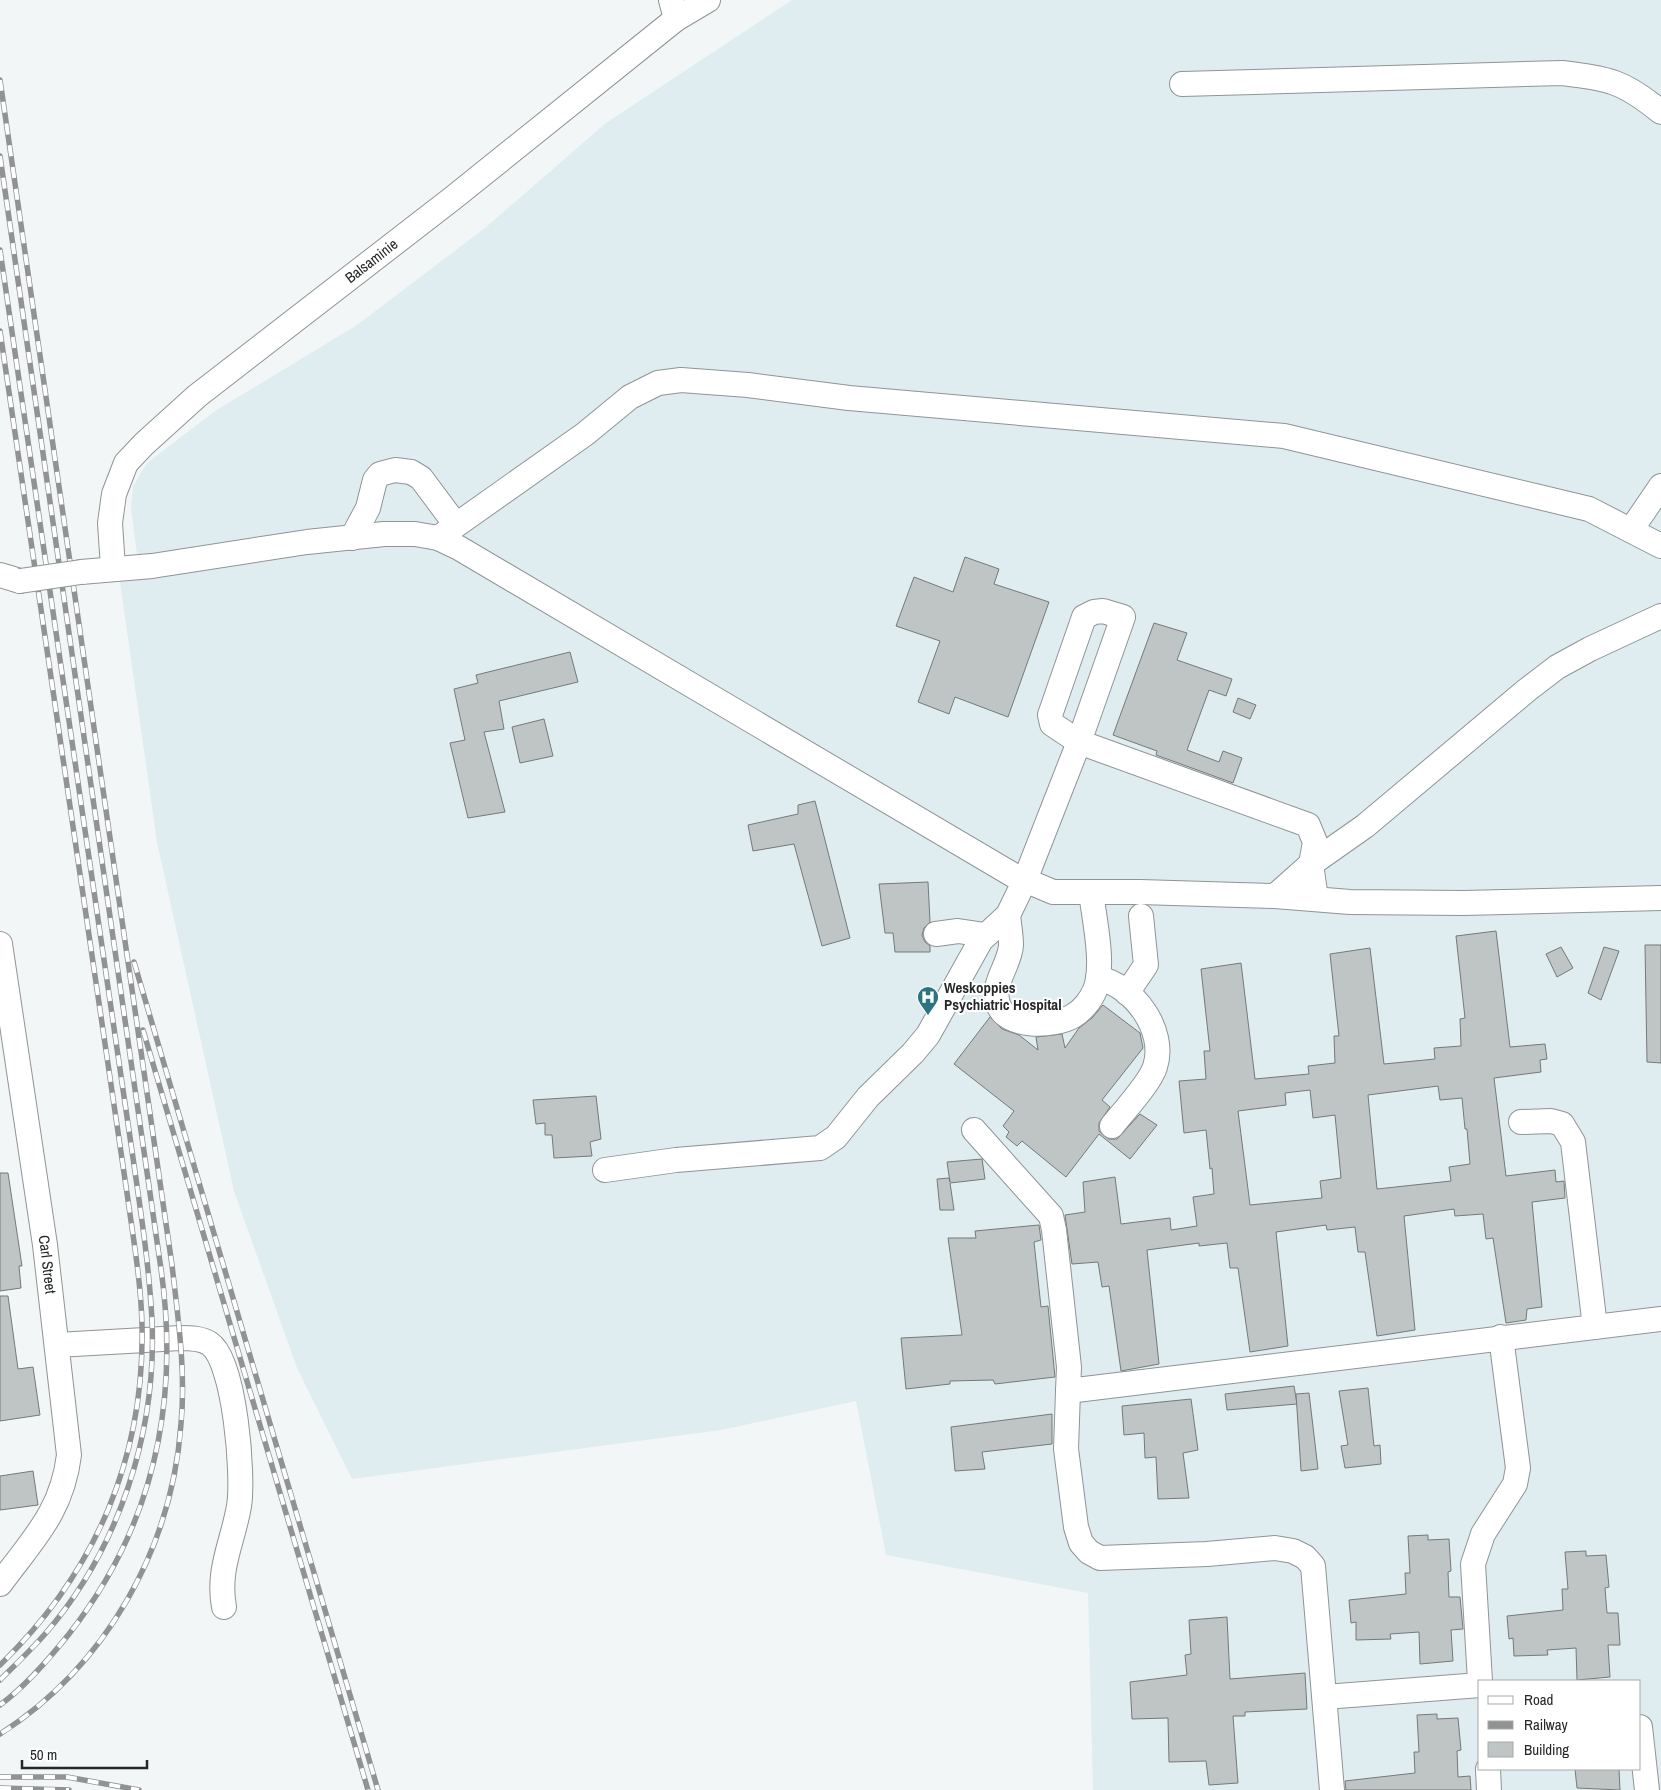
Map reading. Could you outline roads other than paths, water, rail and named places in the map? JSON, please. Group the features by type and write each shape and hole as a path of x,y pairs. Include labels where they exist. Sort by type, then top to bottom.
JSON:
{"street":[{"name":"Balsaminie","path":"113,568 110,522 114,494 126,463 144,444 197,396 453,198 674,10 708,0"},
{"path":"1182,84 1562,73 1608,79 1636,92 1661,112"},
{"path":"10,578 152,566 308,542 401,533 447,532 586,434 630,397 658,383 681,380 1037,415 1143,422 1284,436 1589,509 1661,546"},
{"path":"352,538 368,508 375,480 380,474 395,470 410,472 421,478 447,532 459,548 1025,880 1053,892 1275,896 1316,900 1494,903 1661,898"},
{"path":"1631,530 1661,486"},
{"path":"604,1170 676,1160 812,1150 829,1144 868,1097 913,1053 928,1035 985,935 1008,915 1025,880 1079,742 1124,617 1104,611 1094,612 1084,616 1050,715 1052,724 1079,742 1308,825 1315,842 1311,864 1316,900"},
{"path":"1275,896 1311,864 1365,826 1557,667 1590,649 1661,616"},
{"path":"1008,915 1011,947 999,979 997,998 1001,1011 1011,1020 1036,1024 1067,1019 1087,1004 1096,989 1098,978 1091,892"},
{"path":"1127,993 1146,965 1141,916"},
{"path":"936,934 958,931 985,935"},
{"name":"Carl Street","path":"0,944 8,1057 45,1245 69,1454 66,1477 60,1496 50,1516 5,1577"},
{"path":"1098,978 1110,982 1127,993 1148,1014 1154,1034 1156,1061 1150,1075 1112,1126"},
{"path":"1521,1122 1551,1121 1562,1124 1573,1142 1595,1327"},
{"path":"974,1130 1050,1216 1069,1367 1066,1449 1076,1527 1082,1543 1089,1552 1100,1558 1207,1554 1275,1548 1293,1551 1305,1557 1313,1566 1315,1572 1332,1790"},
{"path":"1068,1391 1661,1319"},
{"path":"1480,1680 1473,1564 1483,1534 1515,1484 1518,1468 1501,1337"},
{"path":"57,1345 180,1338 196,1339 210,1344 219,1354 226,1372 236,1422 240,1504 223,1567 222,1596 224,1606"},
{"path":"1326,1697 1478,1685"},
{"path":"1641,1736 1647,1790"},
{"path":"1488,1770 1489,1790"}],"railway":[{"path":"0,80 172,1265 181,1345 183,1384 181,1424 175,1470 164,1516 148,1559 127,1600 101,1639 72,1674 38,1706 0,1734"},
{"path":"0,156 161,1269 166,1319 166,1368 162,1415 154,1462 140,1507 121,1551 98,1593 69,1634 45,1662 28,1681 0,1705"},
{"path":"0,250 138,1193 152,1320 152,1362 148,1404 140,1446 128,1487 113,1527 94,1565 71,1601 29,1652 0,1680"},
{"path":"0,331 134,1242 142,1325 141,1374 134,1421 123,1467 108,1510 87,1552 63,1592 34,1629 0,1665"},
{"path":"134,962 378,1790"},
{"path":"143,1030 368,1790"},
{"path":"0,1777 67,1777 139,1790"},
{"path":"0,1788 69,1790"}],"place":[{"name":"Weskoppies Psychiatric Hospital","path":"928,1016"}]}
